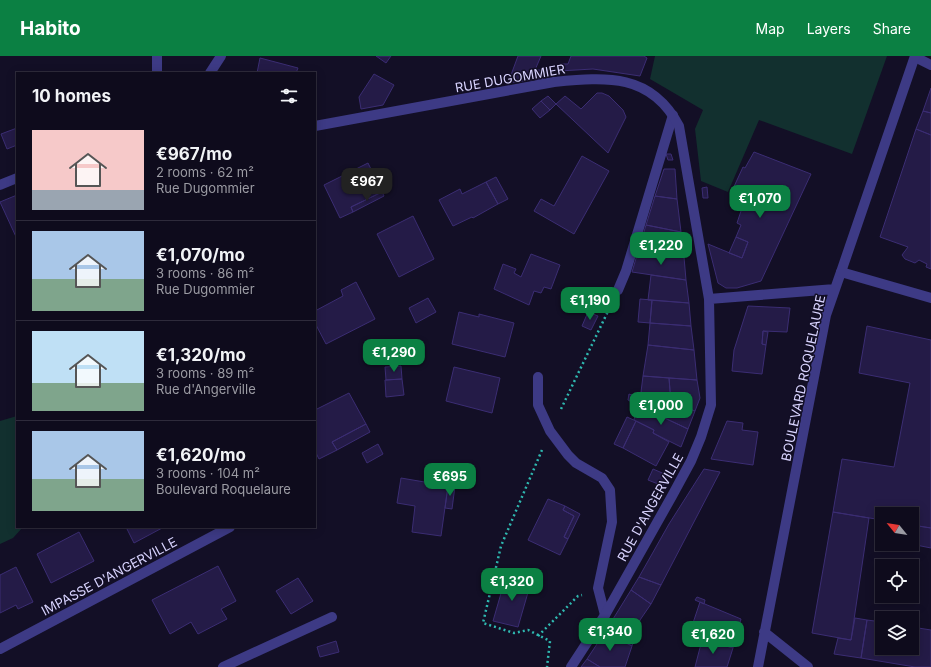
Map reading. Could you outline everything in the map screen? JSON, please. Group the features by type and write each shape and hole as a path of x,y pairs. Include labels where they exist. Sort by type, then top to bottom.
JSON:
{"street":[{"path":"157,56 157,72"},
{"path":"211,72 221,56"},
{"path":"915,56 931,64"},
{"name":"BOULEVARD ROQUELAURE","path":"758,667 826,315 915,56"},
{"name":"RUE DUGOMMIER","path":"316,126 554,82 592,78 639,85 664,103 679,126 710,299"},
{"path":"618,290 626,271 673,115"},
{"path":"0,185 16,178"},
{"path":"841,272 931,298"},
{"path":"710,299 835,289"},
{"name":"RUE D'ANGERVILLE","path":"571,667 605,615 691,460 711,406 710,299"},
{"path":"538,377 538,405 550,431 568,456 576,463 602,478 610,490 612,522 598,588 605,615"},
{"name":"IMPASSE D'ANGERVILLE","path":"0,649 228,528"},
{"path":"223,667 332,617"},
{"path":"764,632 808,667"}],"path":[{"path":"547,667 550,641 528,630 514,633 483,623 501,546 550,431 618,290"},
{"path":"538,636 578,596 586,594 599,596"}],"green space":[{"path":"655,56 887,56 852,154 759,120 728,192 701,181 695,129 703,110 650,79"},
{"path":"16,416 16,528 22,528 13,538 0,544 0,421"}],"building":[{"path":"376,56 391,56 386,63"},
{"path":"518,56 541,56 535,70 545,70 545,78 508,83"},
{"path":"571,56 644,56 647,58 640,76 593,69 559,71 560,64 568,64"},
{"path":"260,58 298,68 296,72 257,72"},
{"path":"374,74 394,85 383,105 361,109 359,97"},
{"path":"931,88 931,113 923,111"},
{"path":"597,93 602,93 609,96 623,110 626,117 608,153 556,104 565,96 581,109"},
{"path":"548,96 556,104 550,110 541,101"},
{"path":"541,101 550,110 540,118 532,109"},
{"path":"923,111 931,113 931,135 916,129"},
{"path":"16,128 16,145 7,149 1,134"},
{"path":"916,129 931,135 931,269 926,267 927,264 919,260 915,263 905,259 902,255 908,247 880,237"},
{"path":"754,152 811,174 761,281 737,288 726,288 718,283 708,244 742,258 748,242 736,237 741,225 737,223 746,196 732,191 743,167 745,168"},
{"path":"666,154 671,154 673,160 668,160"},
{"path":"582,156 609,171 574,234 534,211 541,199 554,206"},
{"path":"368,163 382,192 351,207 353,212 340,218 324,185"},
{"path":"664,169 675,169 677,199 655,196"},
{"path":"496,177 508,199 498,204 486,182"},
{"path":"486,182 498,204 473,218 472,217 453,226 439,200 460,189 462,194"},
{"path":"707,187 708,198 703,198 702,188"},
{"path":"382,192 384,196 353,212 351,207"},
{"path":"16,195 16,237 0,202"},
{"path":"655,196 677,199 681,232 646,225"},
{"path":"413,216 434,259 399,277 377,234"},
{"path":"646,225 681,232 684,257 637,255"},
{"path":"736,237 748,242 742,258 729,253"},
{"path":"531,254 560,265 551,289 544,287 541,293 534,291 529,305 494,289 503,264 516,269 514,273 521,277"},
{"path":"637,255 684,257 686,280 632,272"},
{"path":"651,275 686,280 689,303 648,300"},
{"path":"356,282 375,319 326,344 316,325 316,310 343,296 341,290"},
{"path":"428,298 436,312 416,323 409,308"},
{"path":"640,299 652,300 650,323 638,322"},
{"path":"652,300 689,303 691,326 650,323"},
{"path":"748,306 790,308 787,332 763,331 762,344 766,345 762,374 732,371 734,350"},
{"path":"459,312 479,317 479,314 514,323 505,357 452,344"},
{"path":"588,312 598,316 591,330 582,326"},
{"path":"650,323 691,326 694,350 648,345"},
{"path":"867,326 931,340 931,528 919,526 919,507 875,507 875,519 833,512 842,459 894,467 910,383 859,373"},
{"path":"763,331 768,332 766,345 762,344"},
{"path":"648,345 694,350 697,380 643,376"},
{"path":"401,366 402,379 386,380 385,367"},
{"path":"454,367 500,378 492,413 446,401"},
{"path":"643,376 669,378 671,403 641,392"},
{"path":"669,378 697,380 700,398 695,411 671,403"},
{"path":"402,379 404,395 386,397 385,380"},
{"path":"641,392 695,411 688,429 637,405"},
{"path":"349,393 366,424 332,442 337,450 319,459 316,453 316,410"},
{"path":"629,394 639,398 637,405 628,400"},
{"path":"637,405 688,429 681,447 653,433 654,430 634,420"},
{"path":"627,417 636,421 623,448 614,444"},
{"path":"636,421 654,430 653,433 669,442 656,466 623,448"},
{"path":"727,421 743,423 742,430 758,432 753,465 711,459"},
{"path":"366,424 370,432 337,450 332,442"},
{"path":"378,444 383,454 367,463 362,453"},
{"path":"653,469 667,475 663,486 648,480"},
{"path":"704,469 720,472 661,585 639,577 669,524"},
{"path":"401,478 448,486 441,536 412,532 415,506 397,503"},
{"path":"448,486 455,486 452,509 445,508"},
{"path":"548,499 565,506 563,510 574,516 564,537 568,539 560,555 528,540"},
{"path":"565,506 580,514 568,539 564,537 574,516 563,510"},
{"path":"833,512 869,518 851,640 812,633"},
{"path":"919,526 931,528 931,548 919,546"},
{"path":"126,528 162,528 134,543"},
{"path":"79,532 94,561 51,583 37,554"},
{"path":"218,566 236,601 221,609 227,619 198,634 191,622 170,634 152,600"},
{"path":"16,567 33,602 18,609 16,605 0,613 0,575"},
{"path":"506,576 531,582 518,627 493,621"},
{"path":"639,577 661,585 651,604 631,590"},
{"path":"298,578 313,601 291,614 276,591"},
{"path":"631,590 651,604 640,620 632,646 605,632"},
{"path":"697,597 705,600 704,604 695,600"},
{"path":"700,602 741,619 733,648 713,642 691,629"},
{"path":"855,618 867,620 861,658 834,654 838,638 851,640"},
{"path":"867,620 875,621 875,655 919,655 919,628 931,630 931,667 915,667 861,658"},
{"path":"605,632 632,646 625,667 600,667 587,659"},
{"path":"703,636 713,642 733,648 727,667 695,667"},
{"path":"336,641 339,652 320,657 317,647"},
{"path":"587,659 600,667 581,667"}]}
